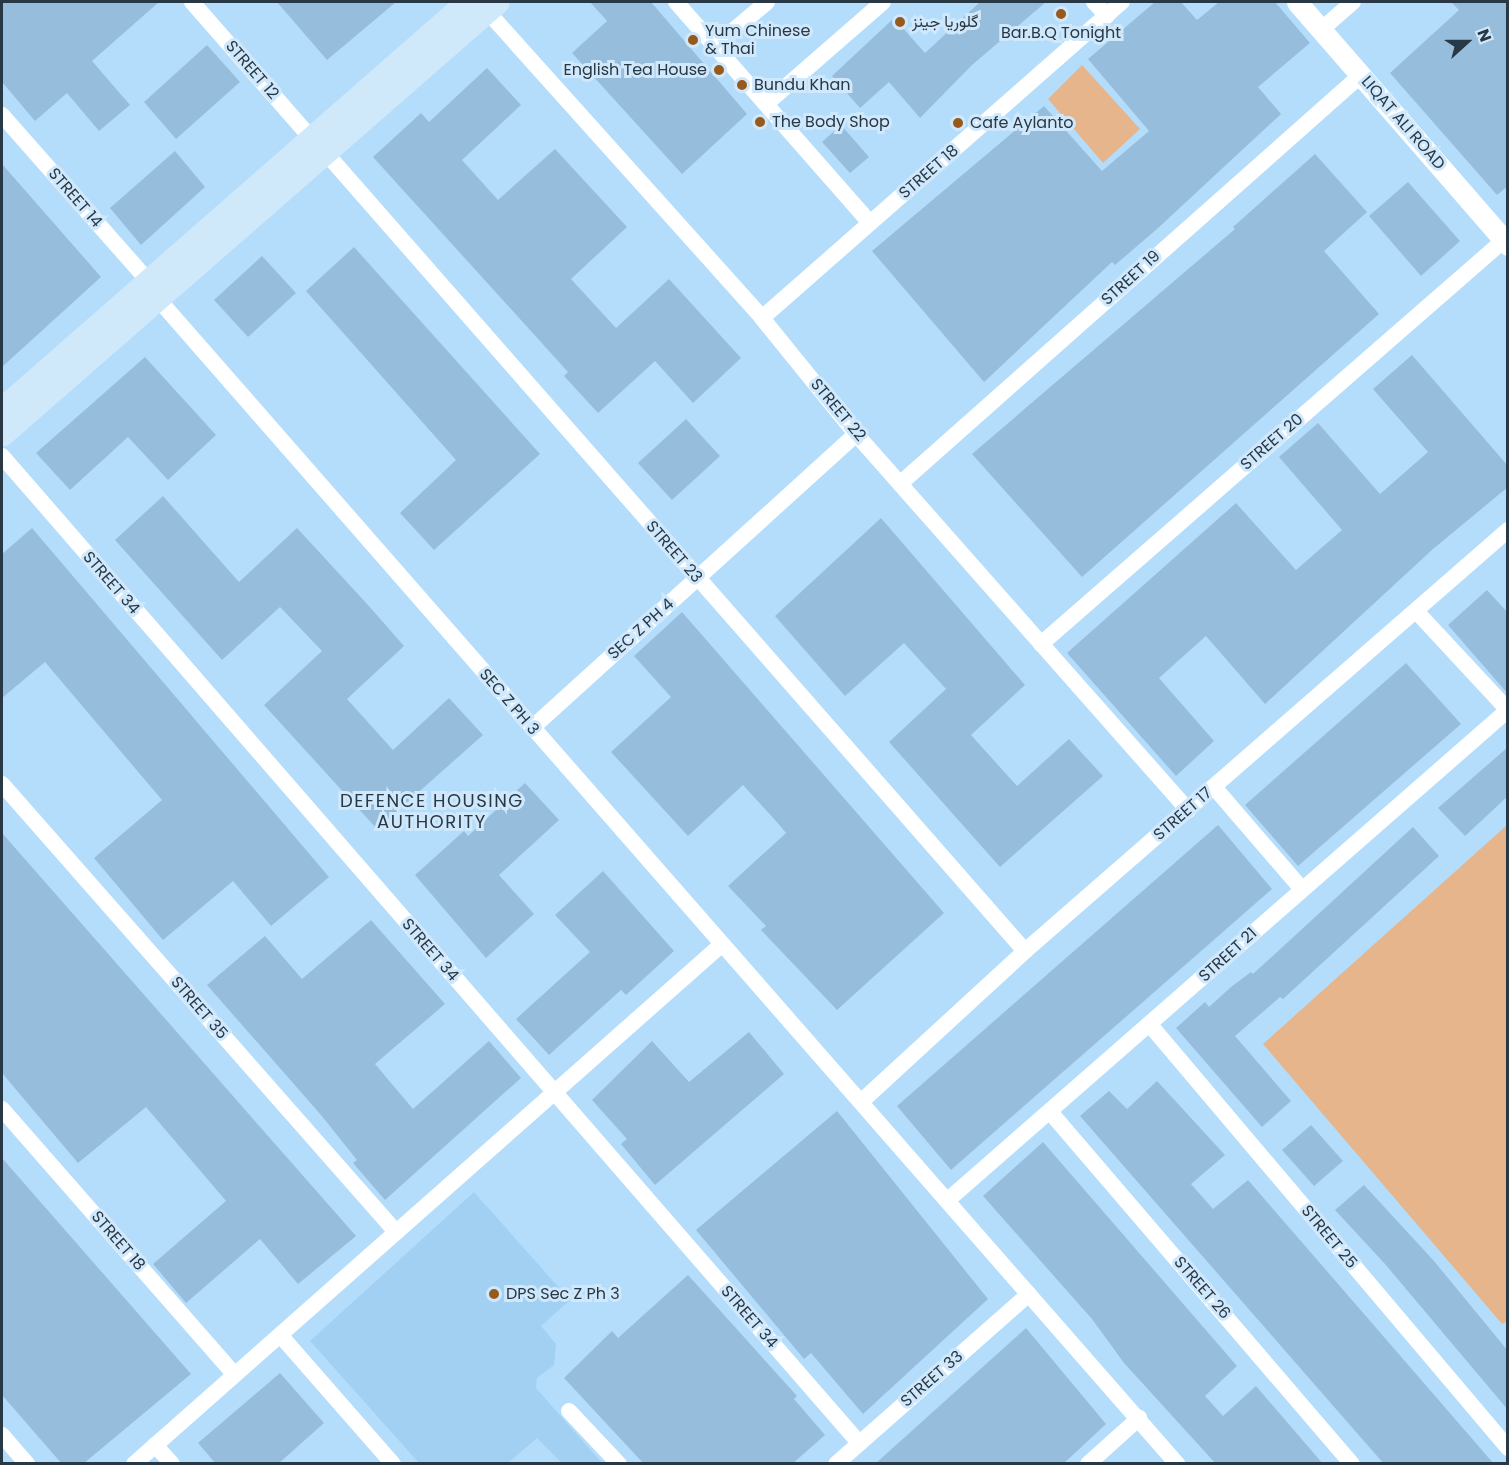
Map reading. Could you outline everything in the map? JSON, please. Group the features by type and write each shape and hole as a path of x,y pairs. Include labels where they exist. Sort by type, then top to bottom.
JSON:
{"main road":[{"path":"2,410 153,290 484,5"},
{"path":"2,435 153,290"}],"street":[{"name":"STREET 12","path":"192,2 319,146"},
{"path":"676,2 870,223"},
{"path":"715,46 767,2"},
{"path":"766,104 883,2"},
{"path":"1094,2 1107,16"},
{"name":"STREET 18","path":"762,318 1122,2"},
{"name":"LIQAT ALI ROAD","path":"1297,2 1505,243"},
{"path":"1322,29 1353,2"},
{"name":"STREET 22","path":"484,5 762,318 856,434 902,482 1188,810"},
{"name":"STREET 19","path":"902,482 1361,75"},
{"name":"STREET 14","path":"2,115 153,290"},
{"name":"STREET 23","path":"319,146 1025,951"},
{"name":"STREET 20","path":"1041,644 1505,243"},
{"name":"SEC Z PH 3","path":"153,290 721,945 949,1199 1177,1464"},
{"name":"SEC Z PH 4","path":"532,728 856,434"},
{"name":"STREET 34","path":"2,456 859,1443"},
{"name":"STREET 17","path":"862,1101 1025,951 1508,530"},
{"path":"1416,611 1508,710"},
{"name":"STREET 21","path":"949,1199 1151,1026 1301,888 1508,710"},
{"name":"STREET 35","path":"2,784 396,1232"},
{"path":"1214,787 1301,888"},
{"path":"134,1464 721,945"},
{"name":"STREET 25","path":"1151,1026 1508,1448"},
{"name":"STREET 18","path":"2,1108 234,1374"},
{"name":"STREET 26","path":"1051,1113 1352,1464"},
{"name":"STREET 33","path":"836,1464 1029,1294"},
{"path":"281,1336 393,1464"},
{"path":"569,1411 619,1464"},
{"path":"1088,1464 1139,1418"},
{"path":"2,1436 27,1464"},
{"path":"155,1445 172,1464"}],"shaded area":[{"path":"1082,65 1140,129 1103,163 1048,99"},
{"path":"1507,825 1508,1321 1502,1324 1263,1044"},
{"path":"474,1192 570,1300 541,1326 556,1344 554,1365 537,1378 536,1388 602,1463 562,1463 537,1438 508,1463 419,1463 310,1341"}],"building":[{"path":"2,2 159,2 92,61 130,105 99,131 67,93 35,121 2,82"},
{"path":"277,2 396,2 327,60"},
{"path":"590,2 651,2 747,114 682,174 572,53 607,21"},
{"path":"980,2 1046,2 972,65 920,118 889,82 860,108 832,76 894,18 925,53"},
{"path":"1155,2 1181,2 1197,20 1219,2 1275,2 1310,43 1258,87 1281,114 1157,229 1115,265 1112,262 984,382 872,251 1044,106 1102,171 1149,131 1088,59"},
{"path":"1451,2 1508,2 1508,186 1497,195 1390,73 1459,10"},
{"path":"207,45 240,82 176,139 144,102"},
{"path":"487,68 521,105 462,160 498,200 555,149 627,227 571,279 616,328 669,279 741,358 693,403 655,361 598,413 564,376 568,372 373,157 421,113 429,122"},
{"path":"841,125 869,157 850,173 822,142"},
{"path":"175,151 205,187 141,245 110,208"},
{"path":"1315,154 1367,212 1324,251 1379,314 1082,577 972,454 1235,229 1233,227"},
{"path":"2,164 101,277 2,367"},
{"path":"1408,182 1460,241 1421,276 1369,216"},
{"path":"354,247 540,454 434,550 400,513 456,460 306,291"},
{"path":"262,256 296,293 248,337 214,300"},
{"path":"1412,355 1508,466 1508,487 1433,549 1265,704 1206,636 1159,678 1214,741 1176,776 1067,653 1236,503 1296,570 1342,530 1279,457 1318,423 1380,494 1428,452 1373,389"},
{"path":"145,357 216,435 168,480 128,437 70,490 36,453"},
{"path":"686,419 720,456 672,500 638,463"},
{"path":"163,496 239,582 297,528 368,605 404,646 347,699 393,750 449,698 483,735 377,829 264,705 322,651 280,607 222,660 115,540"},
{"path":"881,518 1025,685 971,735 1017,786 1069,739 1103,776 1000,867 889,742 946,689 904,643 845,696 775,616"},
{"path":"32,528 329,877 271,926 233,881 163,940 94,858 162,800 45,662 2,698 2,554"},
{"path":"1487,590 1508,613 1508,694 1448,625"},
{"path":"682,612 944,913 837,1010 761,930 766,926 728,886 786,833 775,820 743,785 688,836 611,752 671,697 634,656"},
{"path":"1406,663 1461,724 1298,866 1245,805"},
{"path":"1508,747 1508,796 1465,836 1438,808"},
{"path":"525,783 559,820 499,875 534,914 486,958 415,875 464,831 468,836"},
{"path":"1218,825 1272,889 951,1170 897,1106"},
{"path":"1413,827 1439,856 1283,999 1280,997 1235,1036 1291,1101 1262,1127 1176,1028 1205,1002 1209,1007 1251,972 1253,974"},
{"path":"2,833 356,1236 298,1284 260,1239 186,1303 153,1264 226,1201 146,1107 78,1163 2,1073"},
{"path":"603,871 674,951 626,995 621,990 549,1055 516,1019 590,952 555,915"},
{"path":"371,920 445,1004 375,1064 413,1109 489,1041 521,1078 385,1200 353,1163 357,1160 321,1115 207,985 265,936 302,979"},
{"path":"749,1032 784,1074 655,1185 621,1144 627,1139 592,1100 652,1041 689,1082"},
{"path":"1157,1081 1225,1155 1191,1184 1213,1209 1248,1180 1494,1464 1384,1464 1080,1116 1109,1091 1127,1109"},
{"path":"837,1111 988,1299 863,1414 811,1353 804,1359 696,1230"},
{"path":"1311,1125 1343,1161 1314,1186 1282,1150"},
{"path":"1043,1142 1237,1366 1205,1396 1223,1416 1256,1386 1323,1464 1216,1464 1124,1363 1092,1319 983,1196"},
{"path":"2,1158 191,1374 83,1464 62,1464 2,1395"},
{"path":"1364,1185 1434,1261 1508,1351 1508,1410 1385,1264 1335,1210"},
{"path":"688,1275 797,1396 794,1399 825,1435 792,1464 644,1464 564,1378 612,1331 618,1338"},
{"path":"1026,1328 1106,1424 1063,1464 875,1464"},
{"path":"280,1373 324,1423 278,1464 216,1464 198,1443"}],"place":[{"name":"Bar.B.Q Tonight","path":"1061,14"},
{"name":"گلوریا جینز","path":"900,22"},
{"name":"Yum Chinese & Thai","path":"693,40"},
{"name":"English Tea House","path":"719,70"},
{"name":"Bundu Khan","path":"742,85"},
{"name":"The Body Shop","path":"760,122"},
{"name":"Cafe Aylanto","path":"958,123"},
{"name":"DPS Sec Z Ph 3","path":"494,1294"}],"district":[{"name":"DEFENCE HOUSING AUTHORITY","path":"432,812"}]}
